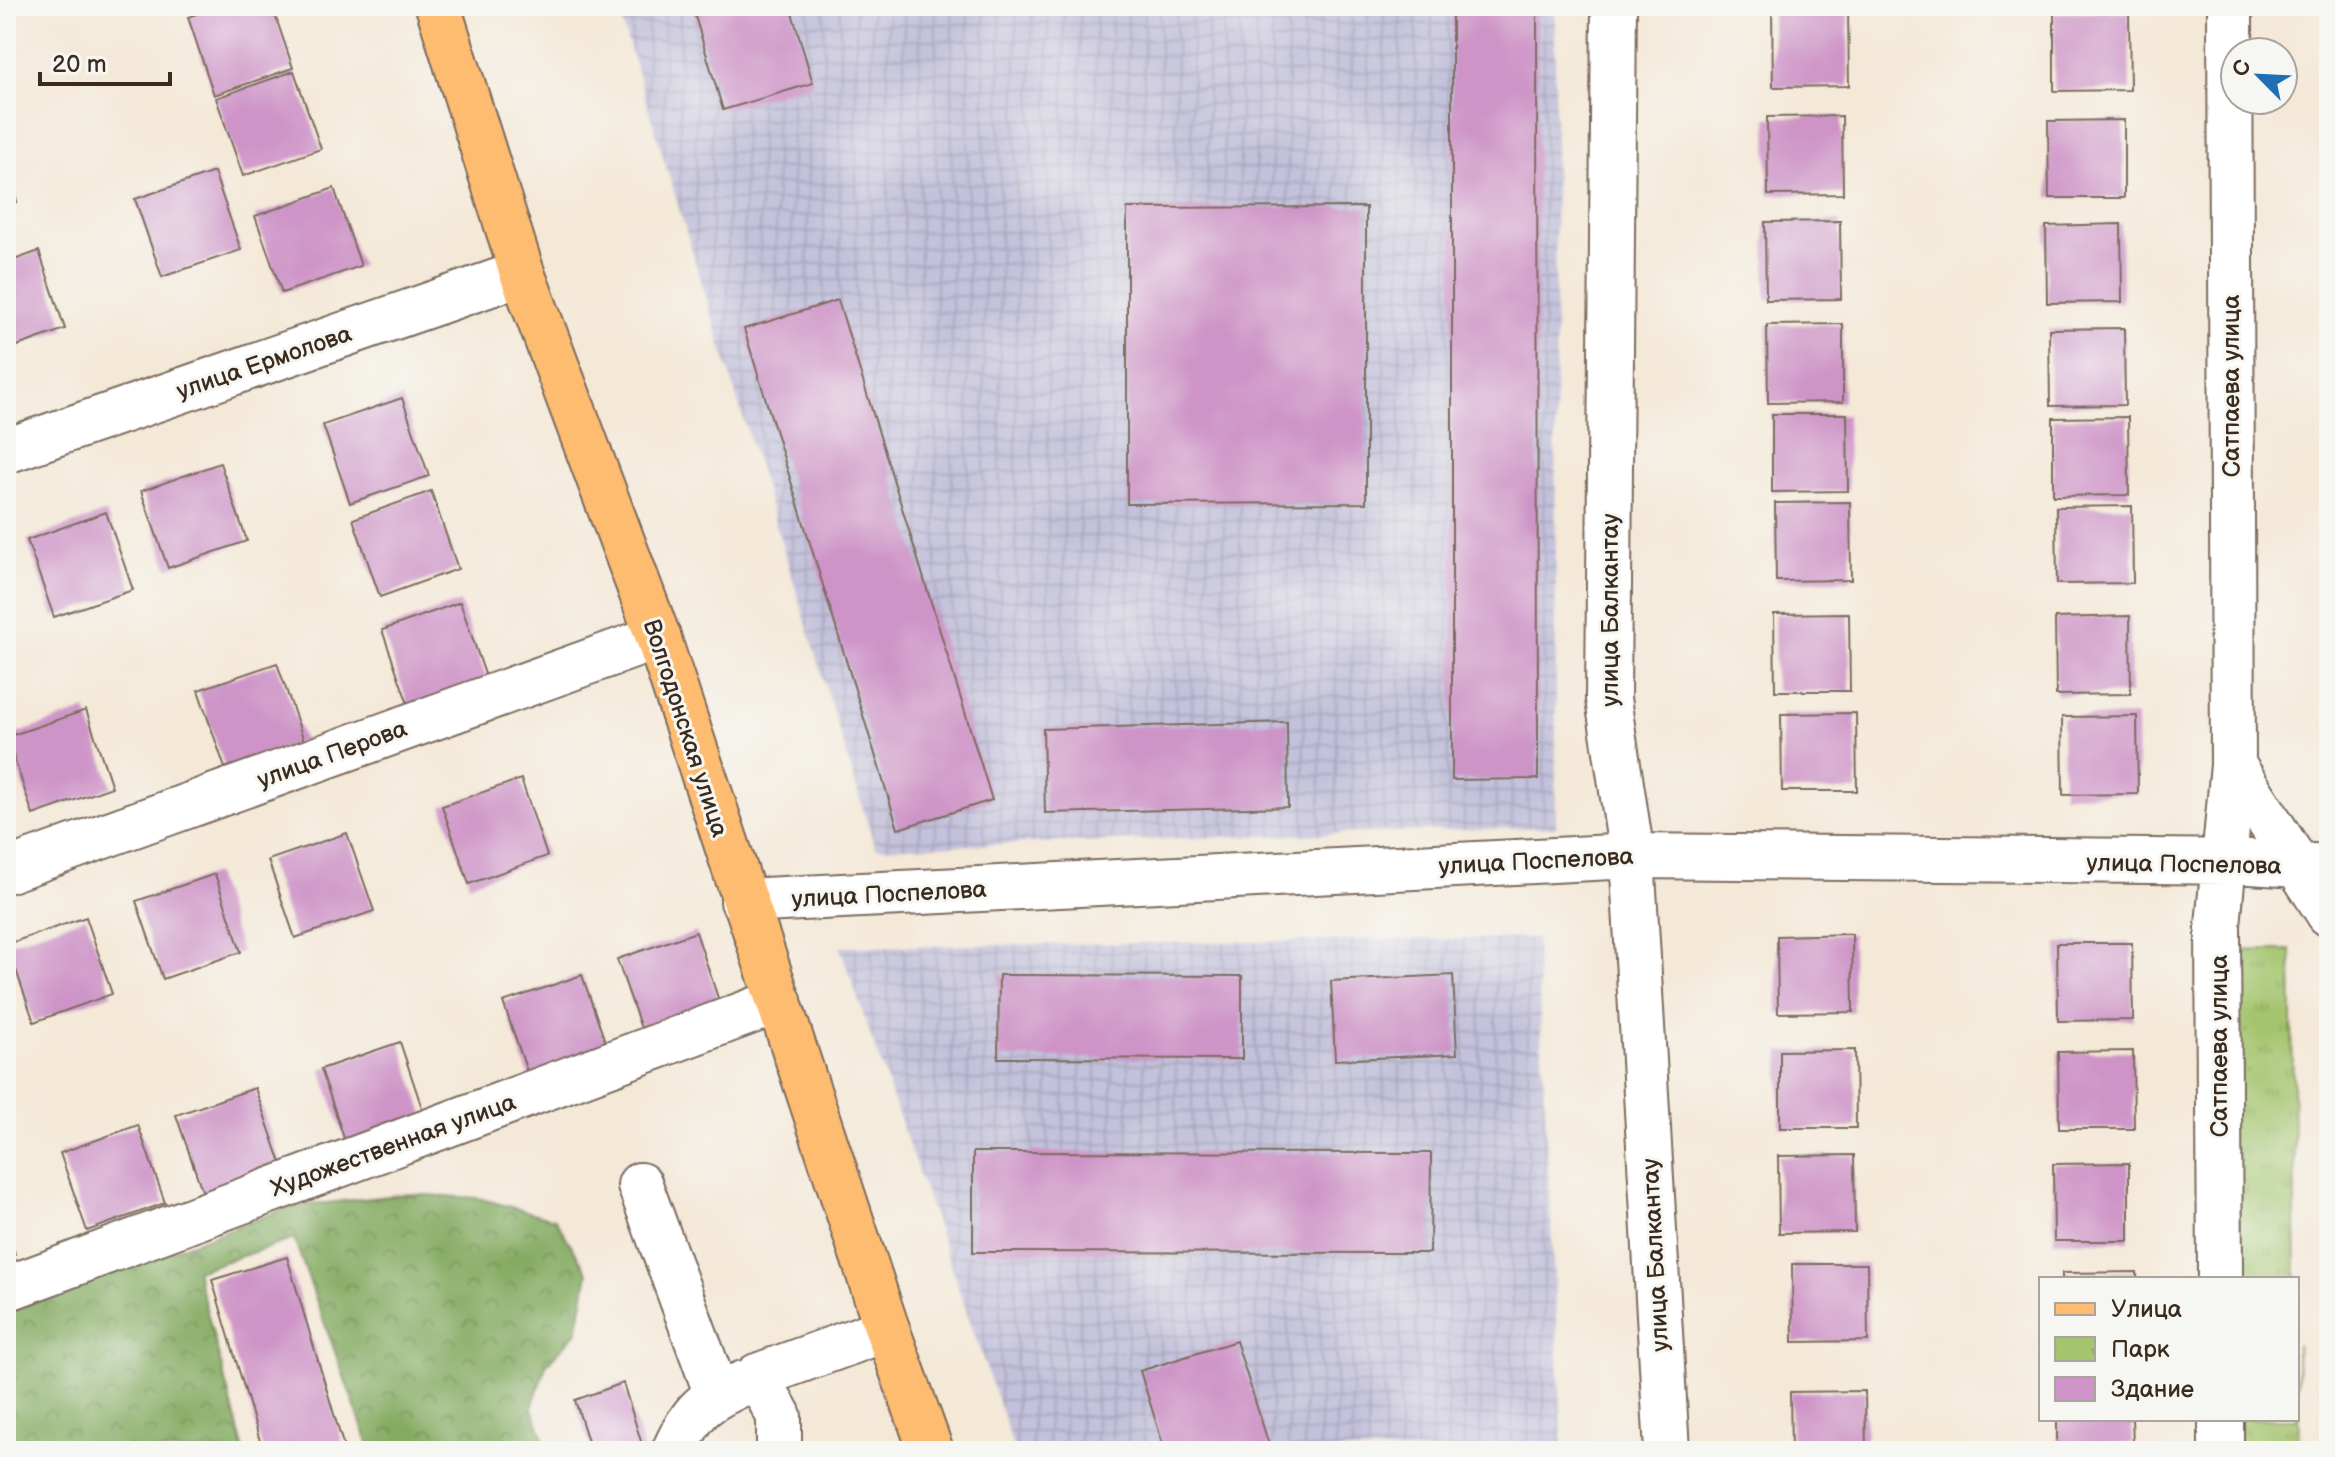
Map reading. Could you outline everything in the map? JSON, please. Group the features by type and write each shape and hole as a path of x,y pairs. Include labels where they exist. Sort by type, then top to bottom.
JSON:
{"main road":[{"name":"Волгодонская улица","path":"438,6 522,273 658,637 743,901 931,1451"}],"street":[{"name":"улица Балкантау","path":"1614,6 1608,699 1632,856 1667,1451"},
{"name":"Сатпаева улица","path":"2220,1277 2218,925 2233,765 2230,6"},
{"name":"улица Ермолова","path":"6,451 522,273"},
{"name":"улица Перова","path":"6,871 658,637"},
{"path":"2233,765 2314,867 2329,914"},
{"name":"улица Поспелова","path":"743,901 1632,856 2222,862 2314,867"},
{"name":"Художественная улица","path":"6,1289 779,1001"},
{"path":"640,1185 717,1395"},
{"path":"674,1451 690,1418 717,1395 757,1376 887,1329"},
{"path":"757,1376 779,1416 779,1451"},
{"path":"2221,1421 2221,1451"}],"shaded area":[{"path":"617,6 1555,6 1556,827 875,848"},
{"path":"1536,938 1563,1451 1015,1451 840,947"}],"green space":[{"path":"2291,950 2296,1277 2212,1277 2207,951"},
{"path":"408,1194 478,1198 555,1219 588,1273 577,1332 546,1365 532,1408 549,1451 371,1451 294,1239 196,1271 244,1451 6,1451 6,1312 290,1207"},
{"path":"2214,1421 2298,1421 2299,1451 2215,1451"}],"building":[{"path":"219,6 272,6 293,68 214,95 188,17"},
{"path":"692,6 790,6 813,83 723,110"},
{"path":"1452,6 1537,6 1538,779 1452,780"},
{"path":"1772,9 1848,9 1849,86 1773,87"},
{"path":"2129,12 2130,90 2054,91 2054,13"},
{"path":"294,71 321,149 243,176 216,98"},
{"path":"1842,116 1843,194 1768,195 1767,117"},
{"path":"2124,120 2124,198 2049,198 2048,121"},
{"path":"6,171 17,202 6,206"},
{"path":"214,172 241,250 162,277 135,199"},
{"path":"334,188 361,266 282,293 255,216"},
{"path":"1366,207 1366,503 1127,504 1127,208"},
{"path":"1840,221 1841,299 1766,300 1765,222"},
{"path":"2121,224 2122,302 2047,303 2046,226"},
{"path":"39,251 65,329 6,350 6,263"},
{"path":"838,300 992,800 898,829 744,329"},
{"path":"1843,324 1843,402 1768,403 1767,325"},
{"path":"2124,328 2125,405 2050,406 2049,329"},
{"path":"402,398 429,476 350,503 323,425"},
{"path":"1772,414 1847,414 1848,491 1772,492"},
{"path":"2128,417 2129,495 2053,496 2053,418"},
{"path":"220,463 247,541 168,568 141,491"},
{"path":"431,491 458,569 380,597 353,519"},
{"path":"1850,502 1851,580 1776,581 1775,503"},
{"path":"2132,506 2133,583 2057,584 2056,507"},
{"path":"106,512 133,590 54,617 27,540"},
{"path":"460,602 487,680 409,707 382,630"},
{"path":"1849,613 1850,691 1775,691 1774,614"},
{"path":"2130,616 2131,694 2056,695 2055,618"},
{"path":"277,663 304,741 225,768 198,690"},
{"path":"86,710 112,787 33,815 7,737"},
{"path":"1856,713 1857,791 1782,791 1781,714"},
{"path":"2137,716 2138,794 2063,795 2062,717"},
{"path":"1287,722 1288,807 1045,813 1043,729"},
{"path":"521,779 547,856 469,884 442,806"},
{"path":"347,833 374,911 295,938 268,860"},
{"path":"215,874 241,952 163,979 136,901"},
{"path":"86,917 112,994 34,1022 7,944"},
{"path":"696,932 722,1010 644,1037 617,959"},
{"path":"1852,934 1853,1012 1778,1013 1777,936"},
{"path":"2057,943 2132,943 2133,1020 2058,1021"},
{"path":"582,975 609,1053 530,1080 503,1002"},
{"path":"999,975 1242,976 1242,1059 998,1058"},
{"path":"1453,975 1457,1054 1335,1060 1331,981"},
{"path":"400,1042 426,1120 347,1147 321,1069"},
{"path":"1855,1050 1856,1128 1780,1128 1780,1051"},
{"path":"2133,1051 2134,1129 2059,1129 2058,1052"},
{"path":"255,1088 282,1166 203,1193 176,1115"},
{"path":"138,1125 165,1203 87,1231 60,1153"},
{"path":"973,1152 1431,1153 1430,1253 973,1252"},
{"path":"1854,1155 1855,1232 1779,1233 1778,1156"},
{"path":"2129,1163 2129,1241 2054,1241 2053,1164"},
{"path":"6,1229 15,1254 6,1257"},
{"path":"287,1257 345,1451 263,1451 212,1280"},
{"path":"1792,1264 1867,1264 1868,1341 1793,1342"},
{"path":"2137,1272 2137,1277 2062,1277 2062,1273"},
{"path":"1236,1341 1271,1451 1165,1451 1140,1371"},
{"path":"623,1383 644,1451 591,1451 575,1400"},
{"path":"1865,1391 1866,1451 1791,1451 1790,1392"},
{"path":"2057,1421 2132,1421 2133,1444 2057,1445"}]}
